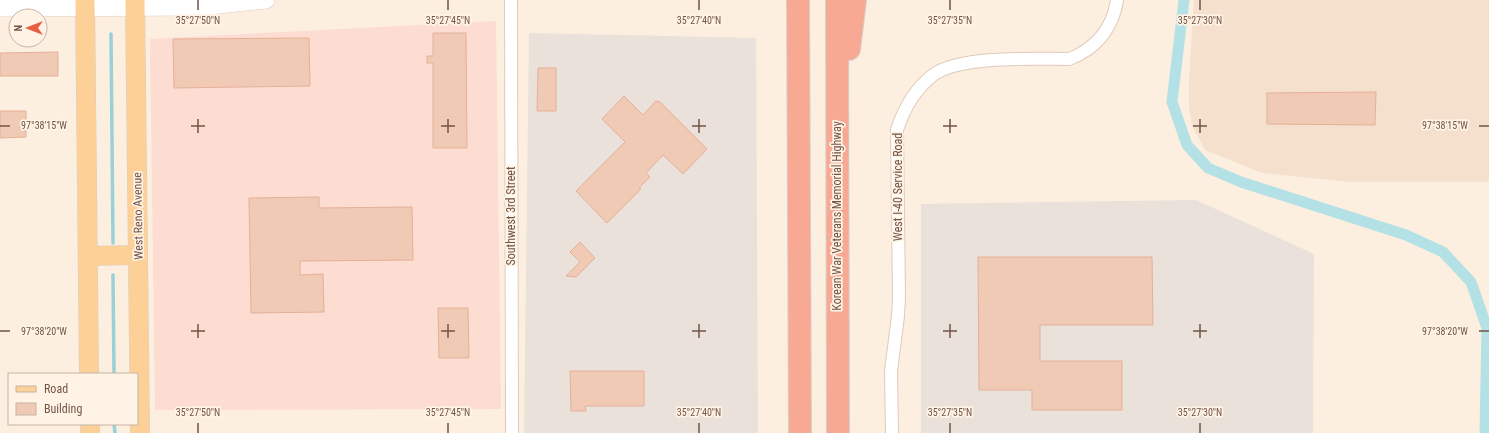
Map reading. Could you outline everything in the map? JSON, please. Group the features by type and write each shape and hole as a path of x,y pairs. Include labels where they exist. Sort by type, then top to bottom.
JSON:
{"highway":[{"path":"793,0 798,29"},
{"path":"798,0 800,433"},
{"name":"Korean War Veterans Memorial Highway","path":"837,0 836,154 838,433"},
{"path":"836,154 855,0"}],"main road":[{"path":"0,8 86,4 135,4 199,7 266,0"},
{"path":"86,4 89,373"},
{"name":"West Reno Avenue","path":"135,4 140,433"},
{"path":"88,256 138,255"}],"street":[{"name":"Southwest 3rd Street","path":"511,0 512,433"},
{"name":"West I-40 Service Road","path":"892,433 891,371 898,316 897,130 904,109 918,89 935,74 949,68 974,62 1069,58 1079,55 1095,44 1107,30 1115,15 1117,0"}],"shaded area":[{"path":"1194,0 1489,0 1489,182 1350,182 1262,173 1205,150 1192,126 1189,106"},
{"path":"496,21 501,409 155,410 150,39"},
{"path":"529,33 756,38 758,433 524,433"},
{"path":"1196,200 1314,254 1313,433 921,433 921,204"}],"building":[{"path":"433,33 466,33 467,148 433,148 433,63 427,63 427,56 433,56"},
{"path":"309,38 310,86 174,88 173,39"},
{"path":"58,52 58,76 0,76 0,53"},
{"path":"538,68 556,68 556,111 537,111"},
{"path":"1376,92 1375,125 1267,124 1267,93"},
{"path":"624,96 643,115 656,101 660,102 707,149 683,174 663,155 646,173 650,177 639,188 641,189 607,223 576,191 625,142 602,119"},
{"path":"0,111 26,111 26,137 0,138"},
{"path":"319,197 319,208 412,207 413,260 300,261 300,275 323,274 324,312 251,313 249,198"},
{"path":"580,242 595,258 576,277 566,276 580,262 570,252"},
{"path":"978,257 1152,257 1153,325 1040,325 1040,361 1122,361 1122,410 1032,410 1032,390 979,390"},
{"path":"438,308 468,308 469,358 439,358"},
{"path":"570,371 644,371 644,406 585,406 586,411 571,411"}],"waterway":[{"path":"1184,0 1172,102 1187,145 1208,168 1241,182 1406,235 1443,252 1471,282 1487,328 1485,433"},
{"path":"111,34 113,243"},
{"path":"113,275 114,373"},
{"path":"114,425 115,433"}]}
